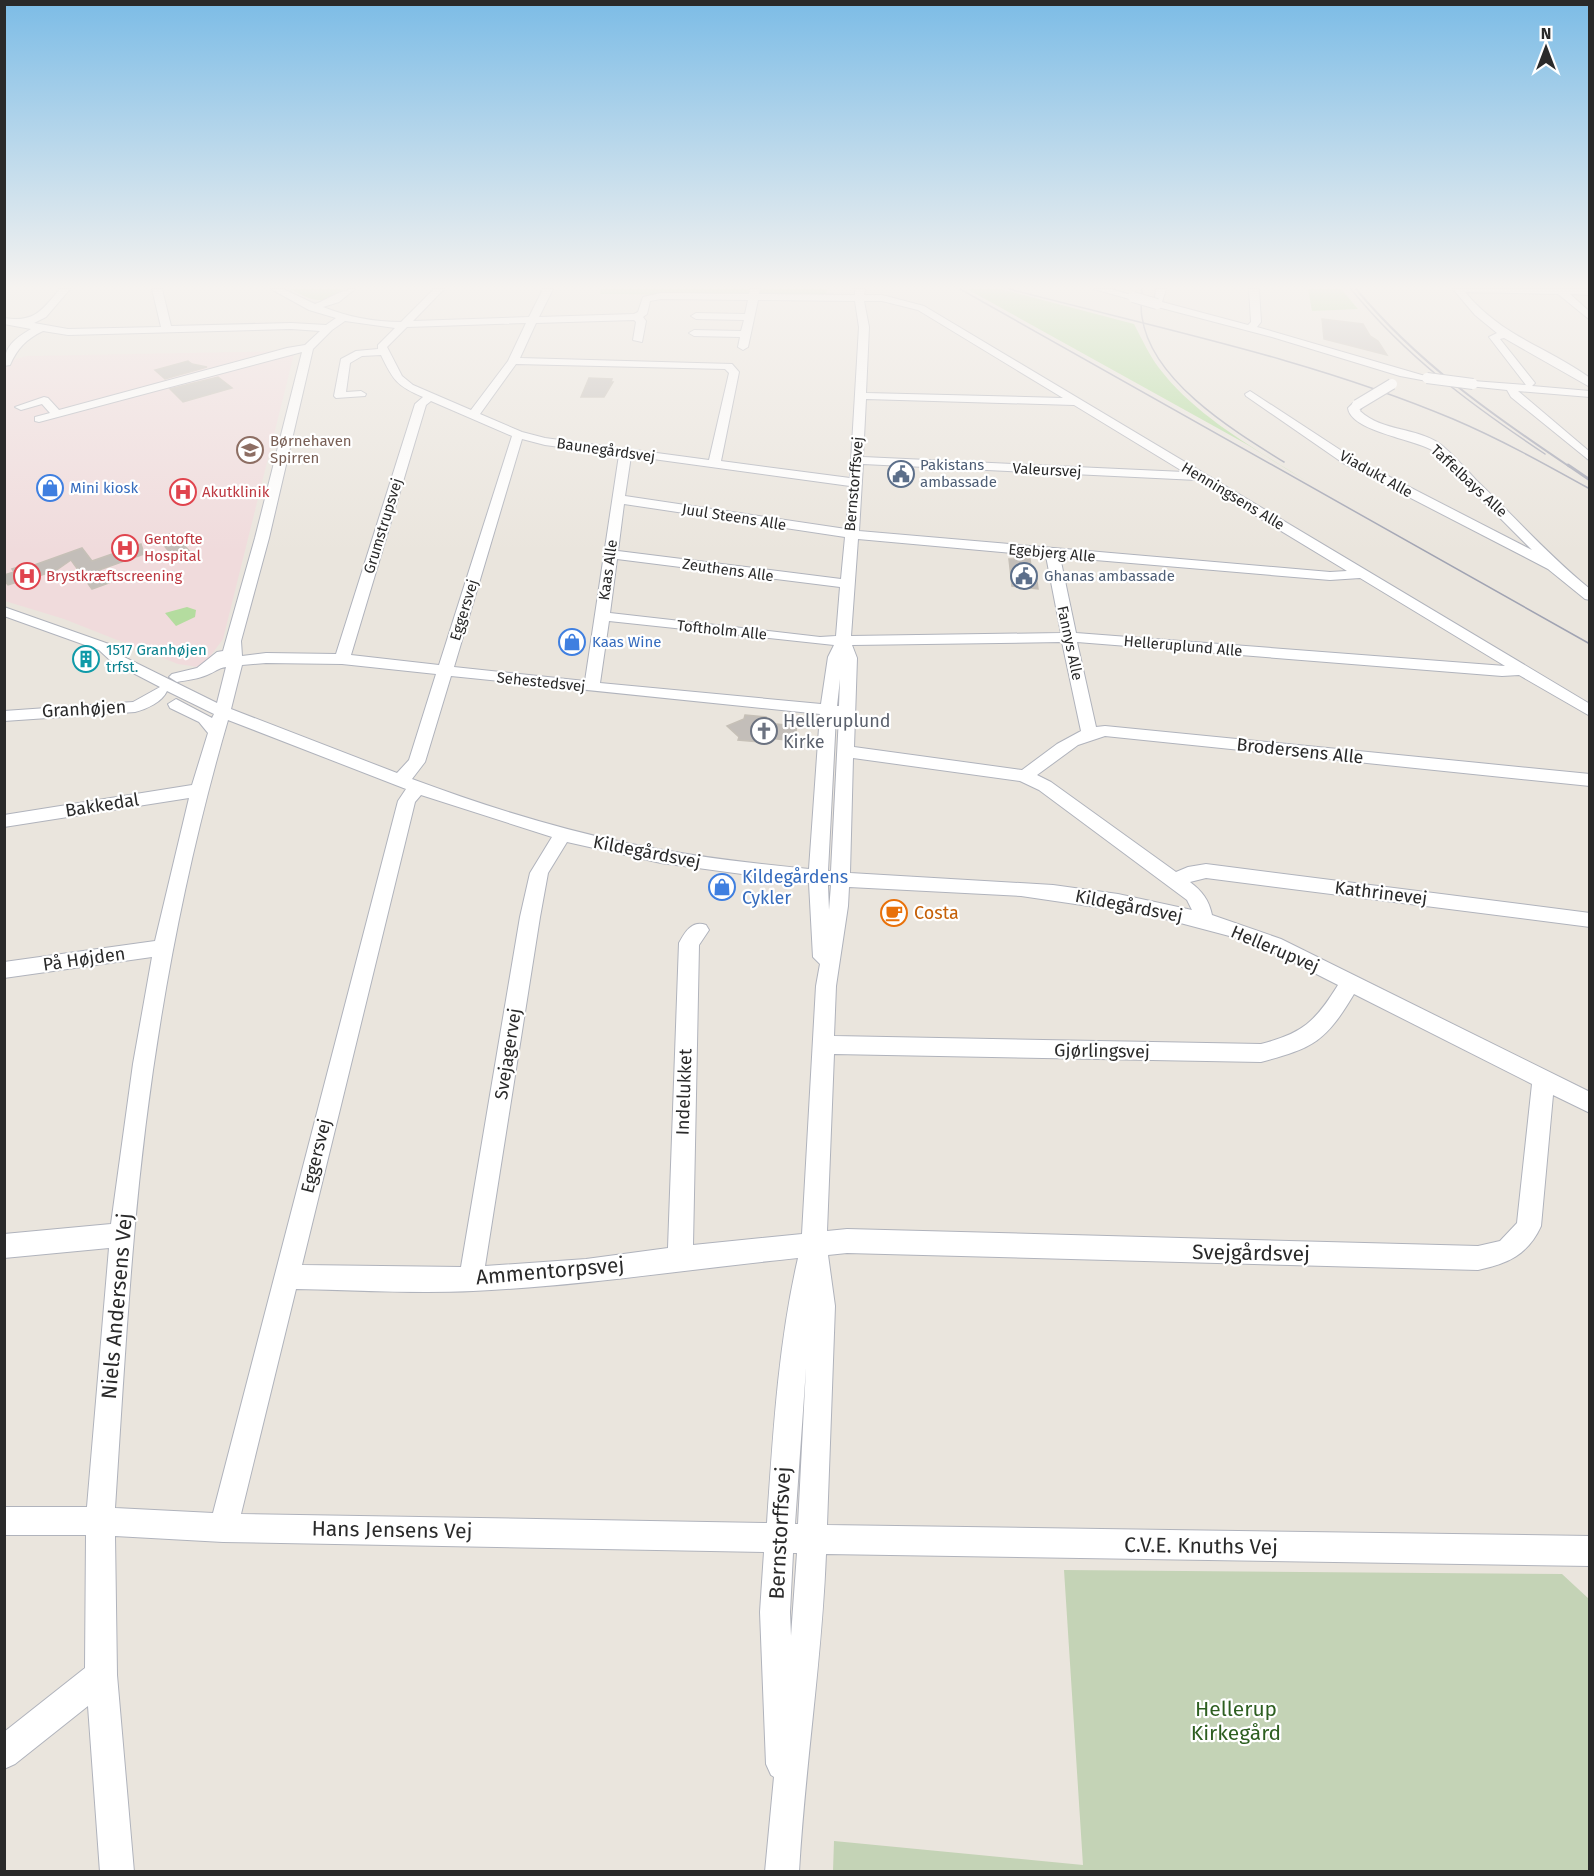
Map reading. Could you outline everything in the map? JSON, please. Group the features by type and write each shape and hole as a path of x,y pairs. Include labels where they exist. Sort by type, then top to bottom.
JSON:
{"street":[{"path":"39,419 194,377"},
{"name":"Niels Andersens Vej","path":"117,1872 101,1675 100,1521 122,1235 144,1064 163,948 220,704 225,663 234,642 301,377"},
{"path":"343,377 340,396 361,394"},
{"name":"Baunegårdsvej","path":"396,377 409,387 471,415 518,434 554,443 856,483"},
{"path":"471,415 480,409 502,377"},
{"path":"714,465 733,377"},
{"name":"Bernstorffsvej","path":"782,1872 785,1824 809,1614 822,1306 814,1245 826,986 818,876 828,710 836,657 843,641 850,534 858,460 862,377"},
{"name":"Henningsens Alle","path":"1034,377 1590,711"},
{"name":"Taffelbays Alle","path":"1401,377 1357,405 1354,412 1365,423 1421,440 1436,447 1531,540 1553,566 1590,596"},
{"path":"1419,377 1511,388 1590,394"},
{"path":"1525,377 1530,383"},
{"path":"1511,388 1515,395 1590,458"},
{"name":"Viadukt Alle","path":"1250,394 1347,460 1553,566"},
{"path":"861,396 1076,402"},
{"name":"Grumstrupsvej","path":"342,659 421,404 429,397"},
{"path":"21,407 44,400 57,414"},
{"name":"Eggersvej","path":"223,1528 407,801 409,784 446,672 518,434"},
{"name":"Kaas Alle","path":"592,687 625,453"},
{"name":"Valeursvej","path":"858,460 1200,476"},
{"name":"Juul Steens Alle","path":"618,499 850,534"},
{"name":"Egebjerg Alle","path":"850,534 1330,576 1362,574"},
{"path":"1508,544 1526,546 1531,540"},
{"name":"Fannys Alle","path":"1052,553 1090,732"},
{"name":"Zeuthens Alle","path":"610,554 846,584"},
{"name":"Kildegårdsvej","path":"4,611 130,655 177,677 220,704 317,750 489,813 562,835 679,859 840,878 1033,891 1101,900 1203,921"},
{"name":"Toftholm Alle","path":"602,616 820,641 843,641"},
{"name":"Helleruplund Alle","path":"843,641 1068,637 1502,671 1522,670"},
{"name":"Bernstorffsvej","path":"826,986 839,906 849,658 843,641"},
{"name":"Kildegårdsvej","path":"105,648 117,659 158,686 174,703 206,719 211,739"},
{"name":"Sehestedsvej","path":"225,663 302,657 342,659 446,672 846,712"},
{"path":"177,677 201,674 225,663"},
{"name":"Kildegårdsvej","path":"158,686 220,704"},
{"name":"Granhøjen","path":"4,716 135,706 145,703 158,686"},
{"name":"Brodersens Alle","path":"1025,776 1078,736 1090,732 1106,731 1590,780"},
{"path":"845,751 1025,776 1045,786 1194,895 1200,904 1203,921"},
{"name":"Bakkedal","path":"4,821 199,789"},
{"name":"Svejagervej","path":"471,1279 539,873 562,835"},
{"name":"Kathrinevej","path":"1176,882 1188,874 1206,871 1590,920"},
{"name":"Hellerupvej","path":"1203,921 1243,932 1274,944 1590,1103"},
{"name":"Indelukket","path":"680,1258 689,943 699,930"},
{"name":"På Højden","path":"4,970 163,948"},
{"name":"Gjørlingsvej","path":"824,1045 1261,1053 1297,1044 1322,1029 1350,983"},
{"name":"Svejgårdsvej","path":"814,1245 847,1241 1478,1258 1502,1253 1519,1243 1529,1226 1543,1081"},
{"path":"4,1246 122,1235"},
{"name":"Bernstorffsvej","path":"785,1824 775,1612 788,1416 800,1304 814,1245"},
{"name":"Ammentorpsvej","path":"285,1277 471,1279 586,1271 680,1258 814,1245"},
{"name":"Hans Jensens Vej","path":"4,1521 100,1521 223,1528 813,1539"},
{"name":"C.V.E. Knuths Vej","path":"813,1539 1590,1551"},
{"path":"4,1753 101,1675"}],"shaded area":[{"name":"Gentofte Hospital","path":"4,377 288,377 223,639 206,662 198,667 178,664 64,619 5,601"}],"green space":[{"path":"1125,377 1166,377 1210,418 1309,483 1248,445"},
{"path":"187,607 196,610 195,617 176,626 165,613"},
{"name":"Hellerup Kirkegård","path":"1064,1570 1562,1574 1589,1599 1589,1871 833,1871 834,1841 1083,1865"}],"building":[{"path":"218,377 232,388 183,402 170,389"},
{"path":"589,378 612,379 611,382 613,382 604,397 581,397"},
{"path":"173,533 192,554 176,560 158,538"},
{"name":"Gentofte Hospital","path":"141,544 144,554 99,570 109,583 92,589 71,560 55,571 8,585 4,580 4,575 14,572 12,569 25,565 26,568 82,548 92,561"},
{"name":"Ghanas ambassade","path":"1009,559 1030,559 1032,574 1036,574 1038,589 1012,586"},
{"name":"Helleruplund Kirke","path":"745,715 766,717 765,723 797,726 794,741 761,737 760,742 738,740 739,737 727,726 744,719"}],"tram line":[{"path":"1115,377 1590,644"},
{"path":"1173,377 1219,419 1284,462"},
{"path":"1337,377 1453,419 1522,452 1590,489"},
{"path":"1439,377 1466,399 1545,454"}],"railway":[{"path":"1445,377 1484,407 1570,467"},
{"path":"1568,465 1590,480"}],"place":[{"name":"Børnehaven Spirren","path":"250,450"},
{"name":"Pakistans ambassade","path":"901,474"},
{"name":"Mini kiosk","path":"50,488"},
{"name":"Akutklinik","path":"183,492"},
{"name":"Gentofte Hospital","path":"125,548"},
{"name":"Brystkræftscreening","path":"27,576"},
{"name":"Ghanas ambassade","path":"1024,576"},
{"name":"Kaas Wine","path":"572,642"},
{"name":"1517 Granhøjen trfst.","path":"86,659"},
{"name":"Helleruplund Kirke","path":"764,731"},
{"name":"Kildegårdens Cykler","path":"722,887"},
{"name":"Costa","path":"894,913"}]}
